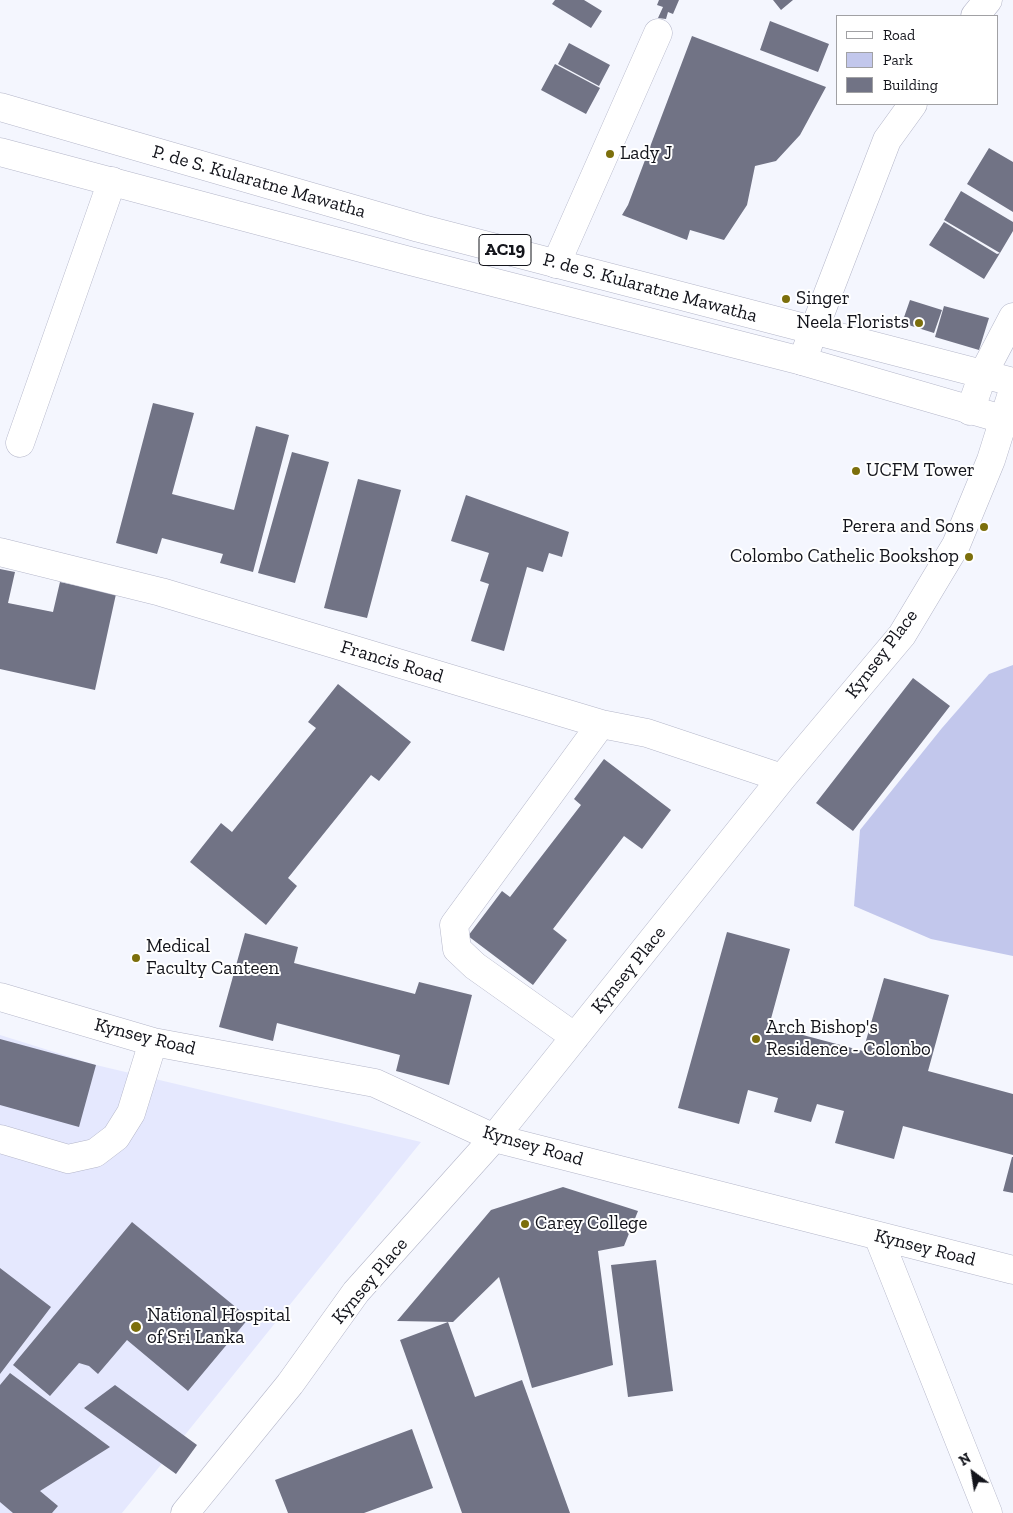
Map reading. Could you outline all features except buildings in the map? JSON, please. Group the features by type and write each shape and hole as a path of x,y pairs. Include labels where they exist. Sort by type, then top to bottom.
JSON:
{"street":[{"path":"976,15 988,0"},
{"path":"556,264 658,33"},
{"path":"802,361 887,140 912,105"},
{"name":"P. de S. Kularatne Mawatha","path":"0,107 419,228 1013,382"},
{"name":"P. de S. Kularatne Mawatha","path":"0,152 410,261 802,361 1008,421"},
{"path":"20,443 112,182"},
{"path":"970,411 983,374 1013,318"},
{"name":"Kynsey Place","path":"185,1513 290,1384 356,1292 494,1138 782,778 902,635 956,545 1008,421 1013,390"},
{"name":"Francis Road","path":"0,552 161,592 600,724 647,733 782,778"},
{"path":"575,1037 469,960 457,949 454,925 600,724"},
{"name":"Kynsey Road","path":"0,997 153,1042 375,1083 494,1138 1013,1270"},
{"path":"0,1139 68,1158 95,1153 116,1137 131,1112 153,1042"},
{"path":"878,1236 988,1513"}],"shaded area":[{"name":"National Hospital of Sri Lanka","path":"0,1035 96,1065 421,1142 122,1513 0,1513"}],"green space":[{"path":"1013,665 1013,956 931,939 854,906 860,830 942,728 989,674"}],"place":[{"name":"Lady J","path":"610,154"},
{"name":"Singer","path":"786,299"},
{"name":"Neela Florists","path":"919,323"},
{"name":"UCFM Tower","path":"856,471"},
{"name":"Perera and Sons","path":"984,527"},
{"name":"Colombo Cathelic Bookshop","path":"969,557"},
{"name":"Medical Faculty Canteen","path":"136,958"},
{"name":"Arch Bishop's Residence - Colonbo","path":"756,1039"},
{"name":"Carey College","path":"525,1224"},
{"name":"National Hospital of Sri Lanka","path":"136,1327"}]}
